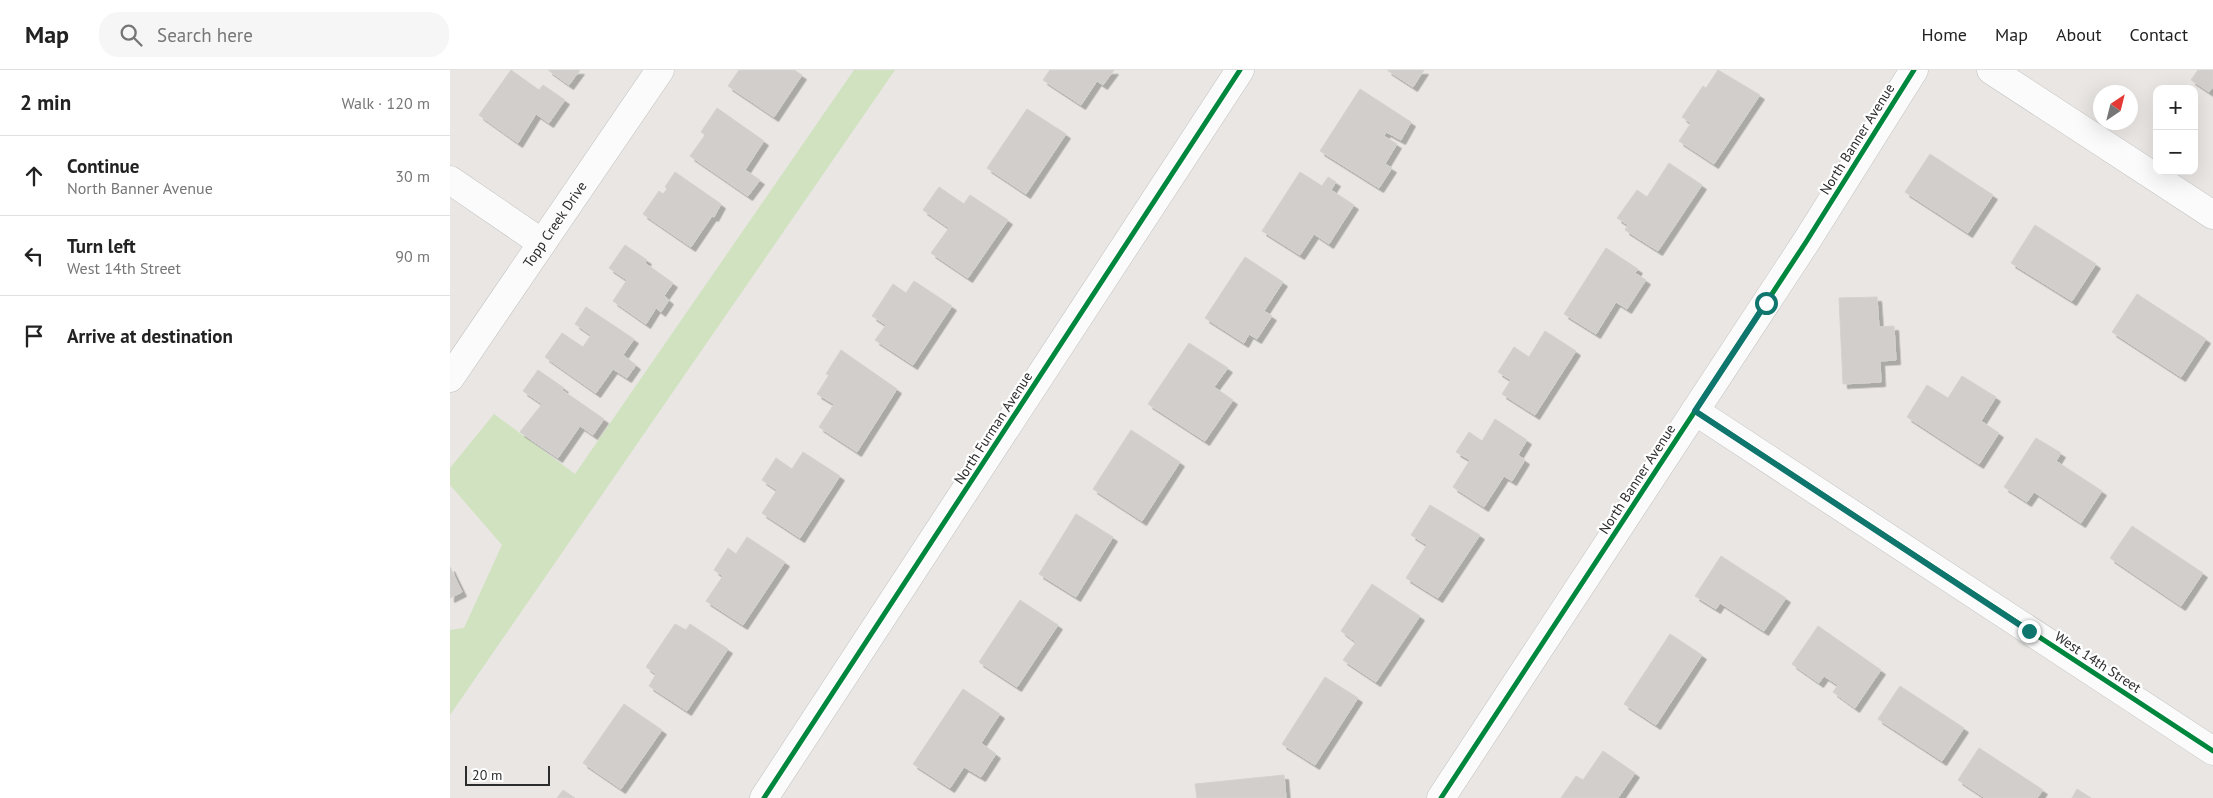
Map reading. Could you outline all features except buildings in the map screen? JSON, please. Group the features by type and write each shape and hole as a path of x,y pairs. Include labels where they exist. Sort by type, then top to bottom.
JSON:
{"street":[{"name":"Topp Creek Drive","path":"450,378 660,70"},
{"name":"North Furman Avenue","path":"764,798 1240,70"},
{"name":"North Banner Avenue","path":"1441,798 1806,242 1914,70"},
{"path":"1991,70 2213,215"},
{"path":"450,180 542,243"},
{"name":"West 14th Street","path":"1695,411 2213,751"}],"green space":[{"path":"854,70 895,70 450,715 450,630 464,628 502,545 450,485 450,468 494,414 575,474"}],"cycle path":[{"path":"764,798 1240,70"},
{"path":"1441,798 1806,242 1914,70"},
{"path":"1695,411 2213,751"}],"route":[{"path":"1766,303 1695,411 2029,631"}]}
